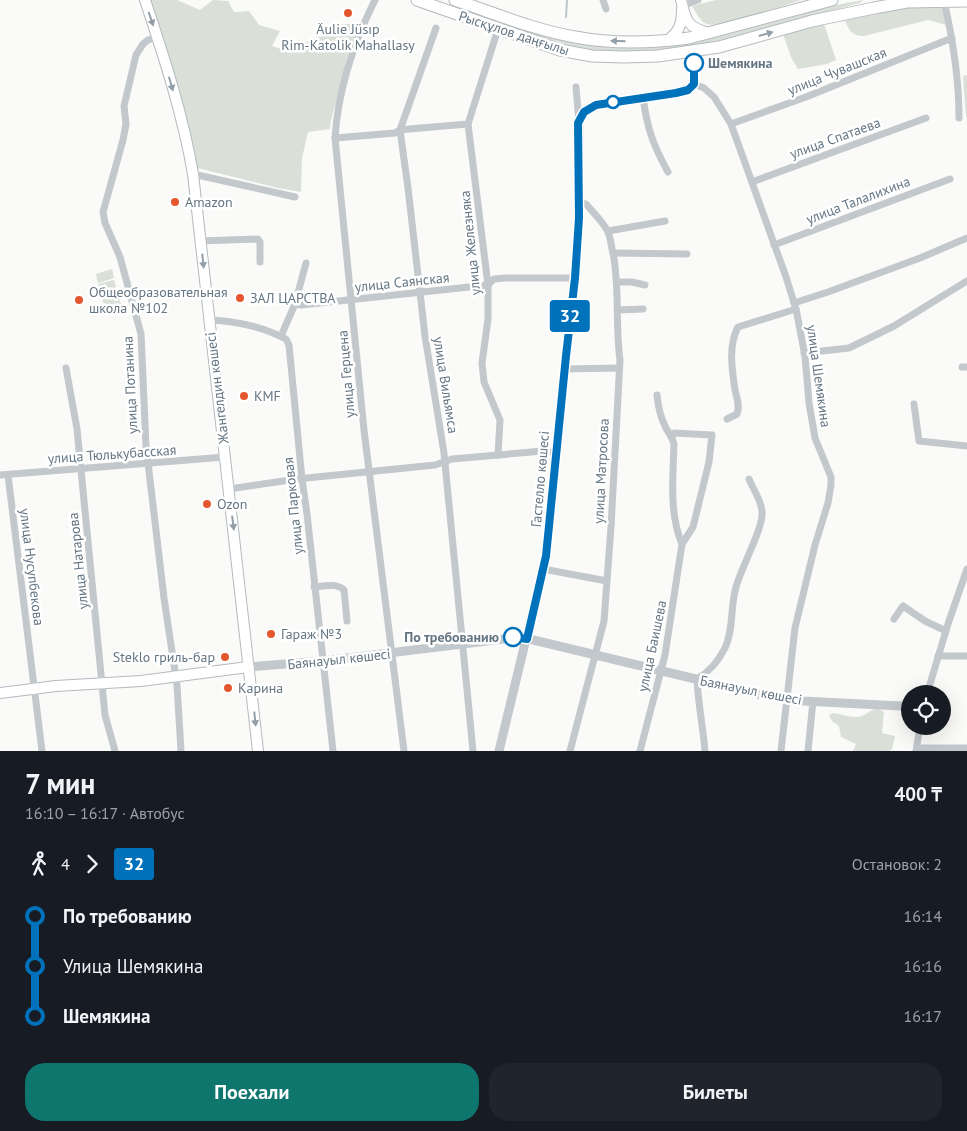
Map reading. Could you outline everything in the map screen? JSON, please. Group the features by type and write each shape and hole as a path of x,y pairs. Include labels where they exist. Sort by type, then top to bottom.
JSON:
{"main road":[{"name":"Жангелдин көшесі","path":"145,0 158,37 183,126 193,174 258,751"},
{"name":"Рысқұлов даңғылы","path":"455,0 525,24 573,37 596,40 666,41 711,34 832,0"},
{"name":"Рысқұлов даңғылы","path":"425,1 560,50 592,56 658,56 694,52 719,47 873,4 967,1"},
{"path":"425,1 463,10 469,5"},
{"path":"682,3 690,26 696,30 711,34"},
{"path":"666,41 679,29 682,22 682,3"},
{"name":"Баянауыл көшесі","path":"0,693 34,688 174,677 248,668"}],"street":[{"name":"улица Герцена","path":"375,0 348,70 337,112 335,138 370,472 404,751"},
{"path":"602,0 606,9"},
{"path":"682,3 698,0"},
{"path":"944,1 959,88 959,118"},
{"name":"улица Вильямса","path":"436,28 400,130 425,336 445,461 473,751"},
{"name":"улица Железняка","path":"498,29 468,124 484,266 488,285 488,319 482,363 484,382 500,420 498,455"},
{"name":"улица Потанина","path":"158,37 148,40 143,44 136,55 124,106 126,124 123,140 103,212 105,223 120,257 141,334 148,464 174,677 177,686 181,751"},
{"name":"улица Чувашская","path":"731,124 806,98 952,39"},
{"path":"578,123 584,112 596,105 688,90 694,84 694,52"},
{"name":"улица Шемякина","path":"694,84 704,88 714,97 731,124 786,277 795,306 804,353 815,438 831,477 828,503 815,545 798,614 781,751"},
{"path":"576,87 578,123"},
{"path":"643,97 647,124 657,152 668,172"},
{"name":"улица Спатаева","path":"752,182 926,118"},
{"name":"Гастелло көшесі","path":"499,751 548,546 564,369 575,278 579,202 578,123"},
{"path":"335,138 468,124"},
{"path":"193,174 295,196"},
{"name":"улица Талалихина","path":"774,245 950,179"},
{"name":"улица Матросова","path":"570,751 604,621 619,368 617,282 608,231 586,204 579,202"},
{"path":"608,231 665,221"},
{"path":"727,419 737,414 739,408 733,372 732,351 738,327 920,258 967,238"},
{"path":"200,241 258,239 260,242 260,262"},
{"path":"613,253 687,254"},
{"path":"209,320 231,322 281,336 295,304 306,263"},
{"name":"улица Саянская","path":"295,304 352,300 488,285 494,279 575,278"},
{"path":"804,353 849,348 894,326 967,281"},
{"path":"617,282 632,282 645,285"},
{"path":"618,310 643,309"},
{"name":"улица Парковая","path":"281,336 286,339 289,345 302,479 333,751"},
{"name":"улица Натарова","path":"66,368 77,429 105,715 115,751"},
{"path":"564,369 619,368"},
{"name":"улица Баишева","path":"657,395 659,412 672,436 674,502 677,533 682,544"},
{"path":"914,404 919,441 967,446"},
{"name":"улица Баишева","path":"640,751 661,671 682,544 693,527 709,462 712,435 674,433 672,436"},
{"path":"229,489 435,465 452,459 543,451 556,453"},
{"name":"улица Тюлькубасская","path":"0,475 225,457"},
{"name":"улица Нусупбекова","path":"8,474 42,751"},
{"path":"705,751 697,679 707,673 724,649 730,635 735,588 744,562 762,522 760,502 749,479"},
{"path":"544,569 607,581"},
{"path":"930,685 967,569"},
{"path":"314,587 334,585 342,587 344,590 347,621"},
{"path":"894,619 903,606 925,621 946,631"},
{"name":"Баянауыл көшесі","path":"248,668 393,653 513,637 762,695 901,707"},
{"path":"938,656 967,656"},
{"path":"808,751 814,701"},
{"path":"918,735 916,749 967,748"}],"shaded area":[{"path":"149,0 177,0 200,10 213,0 228,1 234,12 249,11 259,25 280,31 272,46 290,52 314,38 333,34 342,24 350,24 358,35 346,60 343,84 333,111 330,129 308,132 302,158 301,192 197,168"},
{"path":"716,0 801,0 737,20 714,25 707,24 700,19 692,6"},
{"path":"863,0 860,3 706,44 654,52 628,53 577,47 502,26 505,23 565,39 602,46 654,48 705,40 836,5"},
{"path":"941,5 947,25 928,20 864,36 853,33 844,17 891,8"},
{"path":"824,24 836,60 827,64 798,69 791,57 783,34"},
{"path":"967,75 967,117 966,117 963,76"},
{"path":"112,269 114,278 98,283 96,274"},
{"path":"114,280 122,308 106,312 98,284"},
{"path":"877,708 884,712 882,733 895,736 892,749 889,751 853,751 856,744 841,737 839,726 832,721 829,715 833,713 859,717"}],"waterway":[{"path":"566,17 567,0"}],"bus line":[{"name":"32","path":"513,637 527,639 546,556 575,278 580,192 578,123 584,112 596,105 688,90 694,84 694,63"}],"place":[{"name":"Äulie Jüsıp Rim-Katolik Mahallasy","path":"348,13"},
{"name":"Шемякина","path":"694,63"},
{"name":"Amazon","path":"175,202"},
{"name":"ЗАЛ ЦАРСТВА","path":"240,298"},
{"name":"Общеобразовательная школа №102","path":"79,300"},
{"name":"KMF","path":"244,396"},
{"name":"Ozon","path":"207,504"},
{"name":"Гараж №3","path":"271,634"},
{"name":"По требованию","path":"513,637"},
{"name":"Steklo гриль-бар","path":"225,657"},
{"name":"Карина","path":"228,688"}]}
